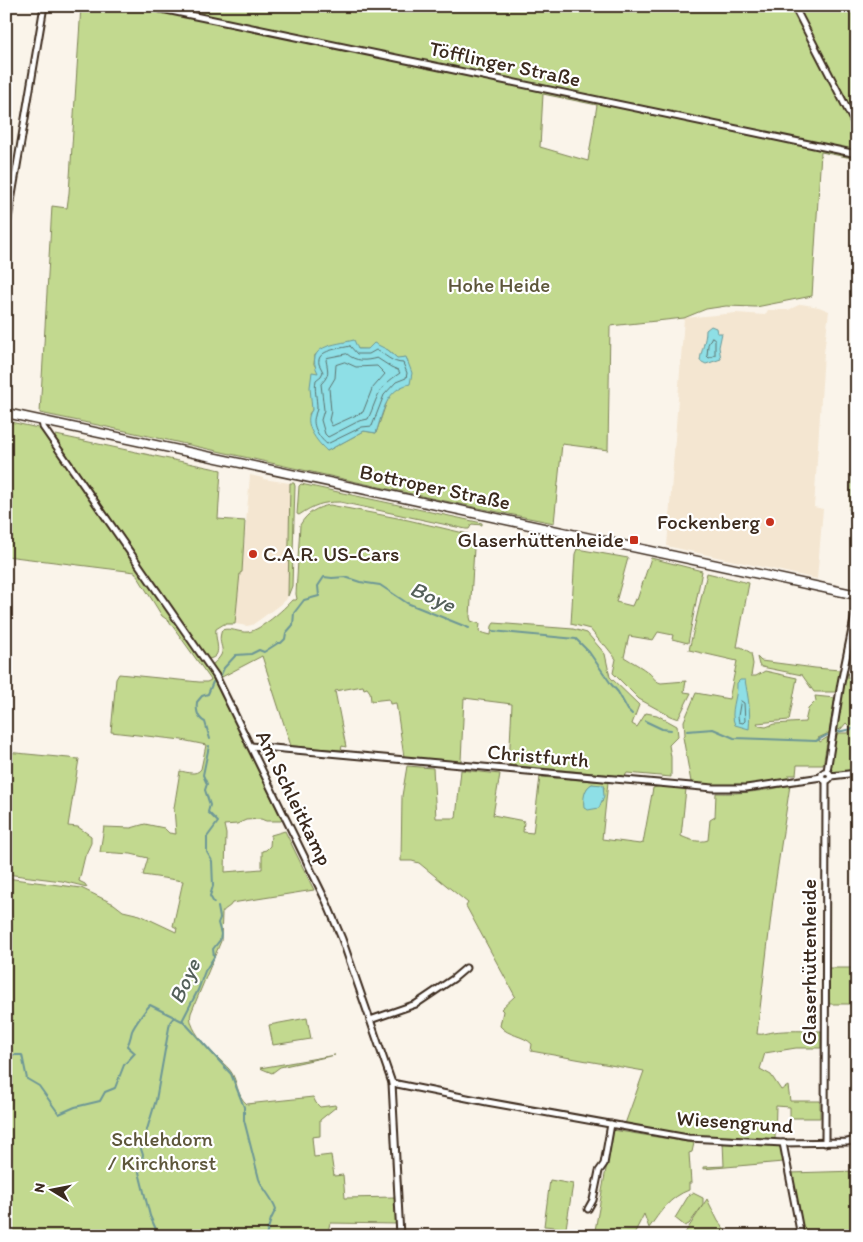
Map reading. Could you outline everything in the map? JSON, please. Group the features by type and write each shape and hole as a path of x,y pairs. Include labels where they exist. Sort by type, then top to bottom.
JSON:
{"main road":[{"name":"Bottroper Straße","path":"6,413 857,594"}],"street":[{"path":"6,231 44,6"},
{"name":"Töfflinger Straße","path":"147,6 857,154"},
{"path":"794,6 857,128"},
{"name":"Am Schleitkamp","path":"42,421 43,428 216,676 326,901 342,940 392,1083 400,1236"},
{"path":"824,779 830,778 840,690 857,605"},
{"name":"Christfurth","path":"251,746 713,788 746,788 824,779"},
{"path":"829,774 857,773"},
{"name":"Glaserhüttenheide","path":"824,779 824,1143"},
{"path":"370,1020 416,1004 466,968"},
{"name":"Wiesengrund","path":"392,1083 488,1103 688,1138 782,1143 824,1143 857,1140"},
{"path":"588,1210 593,1200 599,1170 604,1164 611,1124"},
{"path":"782,1143 801,1236"},
{"path":"852,1236 857,1234"}],"shaded area":[{"path":"801,304 829,311 824,353 814,507 823,509 817,579 667,546 684,318 736,313 765,315 768,310 788,310","holes":["722,333 719,347 701,356 706,337"]},
{"path":"250,475 290,483 288,596 286,600 262,618 247,626 235,624 240,573 242,572"}],"green space":[{"name":"Hohe Heide","path":"81,6 129,6 164,14 165,8 160,6 857,6 857,159 821,152 812,296 756,307 726,306 706,309 684,318 610,326 608,450 562,444 554,523 425,497 40,413 52,206 67,208","holes":["543,94 597,105 588,161 540,147","358,349 388,350 397,358 399,386 388,398 376,433 364,431 327,451 309,414 312,410 319,373 314,364 315,355"]},
{"path":"857,402 857,510 849,510"},
{"name":"Schlehdorn / Kirchhorst","path":"6,421 38,428 43,432 209,671 244,740 245,747 248,749 282,820 246,820 237,824 224,825 226,834 225,872 262,869 262,851 270,846 271,835 285,831 314,890 232,903 223,911 221,941 191,1013 193,1028 204,1043 232,1073 241,1097 247,1104 313,1097 320,1107 335,1105 336,1107 320,1120 320,1136 312,1137 314,1157 331,1155 334,1176 343,1175 345,1198 395,1197 396,1224 330,1223 327,1236 6,1236 6,1066 8,1057 6,1057 6,878 81,888 114,904 123,911 140,915 176,932 177,928 173,926 183,881 143,875 148,858 131,854 100,852 104,827 131,828 145,824 164,828 169,833 176,834 174,808 180,771 191,773 201,769 206,745 182,740 111,732 116,679 119,674 199,682 211,680 169,621 162,616 135,572 6,556"},
{"path":"56,435 221,470 218,519 245,521 242,572 240,573 235,624 224,624 216,629 218,647 213,658 208,659 55,437"},
{"path":"290,483 294,483 295,486 292,586 288,596"},
{"path":"301,484 482,523 482,525 472,524 469,529 466,529 340,502 318,505 299,515 297,514 299,486"},
{"path":"330,505 468,534 474,548 470,617 471,621 480,624 479,632 491,635 494,623 573,629 587,633 605,654 610,677 639,705 632,724 637,727 646,713 657,715 677,726 678,736 669,745 671,777 627,773 625,776 509,765 512,704 464,698 461,761 404,757 396,703 390,704 389,699 371,701 370,692 367,688 364,689 363,686 335,691 346,747 342,746 341,750 291,746 262,656 220,678 212,665 221,655 220,636 222,630 248,632 253,630 272,619 292,600 297,599 300,525 313,511"},
{"path":"577,549 628,558 616,602 632,606 635,599 637,600 651,558 702,571 688,643 672,639 673,635 658,632 653,640 629,636 624,657 651,674 655,680 661,683 686,681 684,692 691,693 678,719 639,699 613,673 616,659 605,645 602,644 590,629 571,624 575,554"},
{"path":"707,573 749,583 737,647 741,647 751,653 753,664 751,676 756,676 765,671 797,678 789,720 757,723 759,726 766,727 774,724 805,722 808,709 816,701 815,696 835,698 829,733 818,738 820,742 828,737 823,765 797,765 796,775 789,775 789,780 767,783 725,787 700,785 691,782 683,737 685,735 684,721 696,693 729,699 737,661 689,650"},
{"path":"757,657 761,661 840,670 836,692 814,692 802,675 762,667 759,665"},
{"path":"847,671 847,677 857,677 857,771 836,774 830,765 834,735 848,733 851,728 846,723 841,729 835,731 838,716 841,713 839,710"},
{"path":"6,752 79,759 68,826 78,827 91,836 91,843 85,856 79,881 87,887 62,881 6,874"},
{"path":"407,766 433,768 436,818 456,818 461,770 500,774 493,815 524,821 523,832 533,833 540,777 608,782 602,839 640,844 643,843 653,788 661,786 686,789 681,836 691,840 702,841 708,840 710,820 715,817 716,793 753,792 790,785 773,899 757,1034 784,1031 821,1031 821,1048 796,1048 765,1053 760,1069 771,1075 781,1090 788,1086 790,1101 820,1101 820,1118 790,1118 790,1107 776,1106 775,1140 685,1134 625,1124 644,1071 531,1051 532,1044 507,1032 500,1026 503,1011 501,1009 515,996 466,906 468,903 419,863 401,861 402,796","holes":["592,784 604,787 602,802 584,804 586,790 589,786"]},
{"path":"829,968 857,968 857,1004 829,1004"},
{"path":"307,1018 311,1039 273,1045 269,1025"},
{"path":"335,1055 280,1067 272,1073 260,1068"},
{"path":"613,1130 694,1143 692,1152 689,1153 691,1183 689,1183 689,1190 671,1201 649,1228 644,1214 633,1236 594,1236"},
{"path":"723,1142 778,1145 781,1147 783,1162 703,1169 703,1167 724,1166"},
{"path":"857,1171 857,1232 848,1236 802,1236 790,1173"},
{"path":"550,1180 573,1184 566,1228 544,1226"},
{"path":"693,1193 703,1198 703,1205 689,1224 685,1226 675,1218 689,1195"},
{"path":"707,1199 718,1221 730,1236 683,1236"}],"water":[{"path":"711,326 716,328 717,333 722,333 719,347 721,359 706,364 700,361 706,330"},
{"path":"354,340 358,349 368,349 374,343 388,350 397,358 406,357 412,373 410,384 402,387 391,396 376,433 364,431 327,451 315,438 309,421 309,415 312,410 310,387 312,372 318,373 315,357 324,348"},
{"path":"740,680 745,680 750,722 749,729 735,725 733,720 737,683"},
{"path":"592,784 603,785 604,796 599,808 588,810 584,807 584,797 587,788"}],"waterway":[{"name":"Boye","path":"220,677 224,668 236,655 251,654 259,650 264,652 281,643 293,625 294,613 304,600 319,596 318,586 324,577 345,577 360,582 380,585 407,603 469,628"},
{"name":"Boye","path":"492,631 576,639 589,652 632,714"},
{"name":"Boye","path":"210,739 205,722 198,714 197,702 202,696 208,694 213,682"},
{"name":"Boye","path":"645,721 662,729 671,730"},
{"name":"Boye","path":"837,732 857,728"},
{"name":"Boye","path":"687,731 713,729 734,738 816,741 827,735"},
{"name":"Boye","path":"209,746 203,775 207,784 205,790 210,805 208,812 218,822 207,837 207,852 212,861 213,886 210,896 214,903"},
{"name":"Boye","path":"6,1055 22,1055 27,1079 39,1086 59,1114 75,1107 100,1101 105,1092 115,1088 124,1065 135,1053 127,1046 133,1029 150,1005 182,1021 198,990 205,971 214,957 213,949 220,940 218,907"},
{"path":"159,1236 150,1216 139,1172 143,1155 141,1149 156,1100 170,1022 174,1017"},
{"path":"183,1021 231,1074 244,1107 244,1120 259,1179 276,1209 266,1236"}],"place":[{"name":"Fockenberg","path":"770,522"},
{"name":"Glaserhüttenheide","path":"634,540"},
{"name":"C.A.R. US-Cars","path":"253,554"}]}
